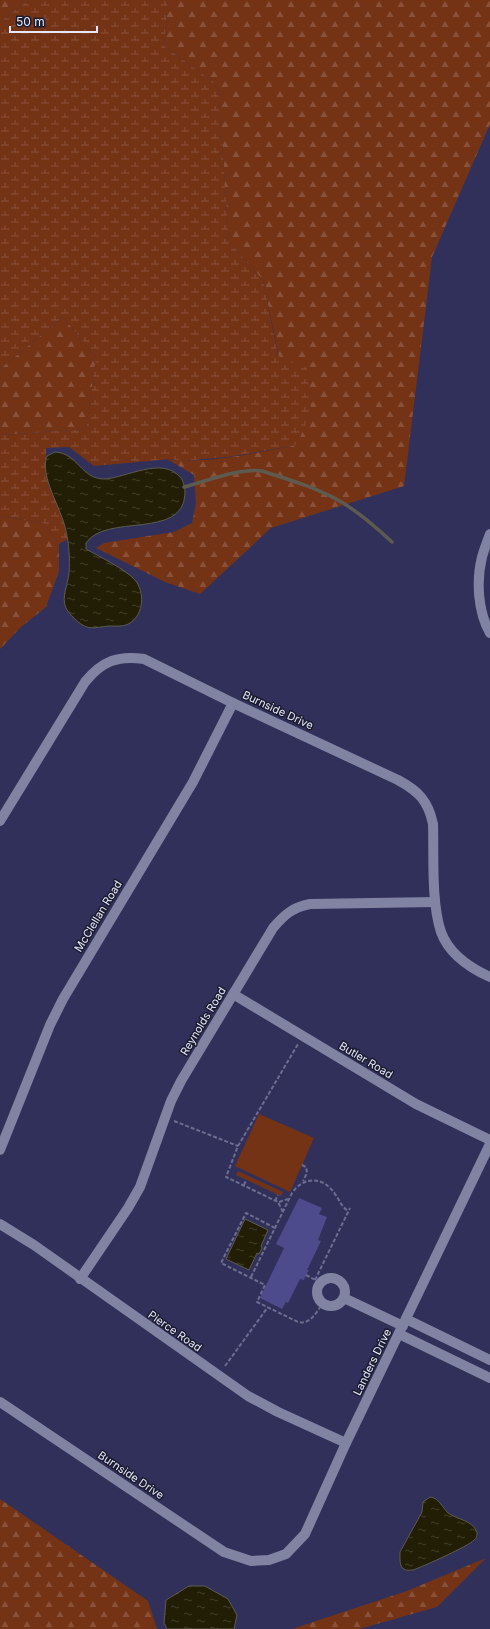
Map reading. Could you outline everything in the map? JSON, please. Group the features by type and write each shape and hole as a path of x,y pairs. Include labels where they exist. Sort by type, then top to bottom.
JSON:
{"street":[{"path":"490,534 482,558 479,593 485,624 490,633"},
{"name":"Burnside Drive","path":"0,821 85,682 97,669 112,660 129,657 144,659 414,789 420,795 431,813 433,824 436,902 441,932 459,958 474,969 490,977"},
{"name":"McClellan Road","path":"0,1150 50,1025 63,999 193,782 233,703"},
{"name":"Reynolds Road","path":"80,1279 128,1208 140,1187 165,1118 181,1081 273,928 286,913 300,906 310,904 436,902"},
{"name":"Butler Road","path":"233,994 416,1104 490,1140"},
{"name":"Landers Drive","path":"251,1561 260,1562 286,1554 305,1534 346,1443 490,1144"},
{"name":"Pierce Road","path":"0,1224 34,1245 80,1279 248,1396 272,1409 346,1443"},
{"path":"329,1278 338,1280 344,1286 344,1298 337,1305 332,1306 323,1303 318,1295 318,1281 329,1278"},
{"path":"344,1298 403,1326 490,1360"},
{"path":"403,1326 490,1378"},
{"name":"Burnside Drive","path":"0,1402 224,1552 251,1561"}],"path":[{"path":"289,1199 283,1202 277,1201 226,1177 238,1146 302,1036"},
{"path":"165,1118 238,1146"},
{"path":"250,1277 289,1199 294,1190 302,1182 307,1171 302,1165"},
{"path":"244,1185 246,1180"},
{"path":"302,1182 311,1180 323,1183 331,1190 340,1204 349,1210 318,1281 306,1275"},
{"path":"278,1195 277,1201 283,1212"},
{"path":"275,1228 246,1213 221,1263 265,1284 257,1302 302,1323 311,1319 323,1303"},
{"path":"218,1376 268,1307"}],"green space":[{"path":"0,0 29,0 0,22"},
{"path":"29,0 168,0 164,46 218,85 229,242 263,280 278,356 307,368 311,411 297,445 228,457 182,461 171,459 94,466 69,447 46,448 46,468 49,486 62,513 68,539 59,544 43,523 0,516 0,435 86,429 96,357 63,317 0,369 0,22"},
{"path":"168,0 490,0 490,124 432,257 404,486 271,528 200,594 165,582 96,548 104,543 174,532 192,523 196,503 194,475 167,459 215,459 297,445 263,280 229,242 218,85 164,46"},
{"path":"63,317 96,357 86,429 0,435 0,369"},
{"path":"0,516 43,523 59,544 59,571 46,607 21,627 0,649"},
{"path":"259,1114 314,1138 290,1192 235,1166"},
{"path":"238,1171 283,1192 281,1196 236,1175"},
{"path":"0,1499 148,1601 157,1629 0,1629"},
{"path":"486,1558 437,1607 359,1629 292,1629 407,1591"}],"water":[{"path":"55,452 63,453 75,461 84,471 96,478 113,478 154,468 164,468 172,471 180,477 182,481 185,494 181,508 172,517 158,522 110,529 96,534 86,543 86,549 112,563 131,576 138,585 142,597 142,603 135,619 128,624 94,628 86,627 74,618 66,608 64,595 69,568 68,541 64,522 48,483 45,464 47,456"},
{"path":"245,1219 268,1230 261,1246 262,1248 259,1254 257,1253 249,1270 226,1259"},
{"path":"430,1497 436,1499 448,1513 472,1525 477,1532 477,1536 464,1547 426,1565 413,1570 406,1570 402,1568 400,1552 422,1512 423,1502"},
{"path":"189,1586 205,1586 228,1599 237,1615 234,1629 167,1629 164,1623 166,1600"}],"building":[{"path":"299,1198 322,1208 319,1214 327,1217 318,1240 321,1241 307,1270 309,1270 304,1280 300,1279 288,1303 286,1302 282,1309 260,1298 284,1248 276,1244"}],"waterway":[{"path":"184,487 233,473 243,471 262,471 324,493 350,507 375,526 392,542"}]}
